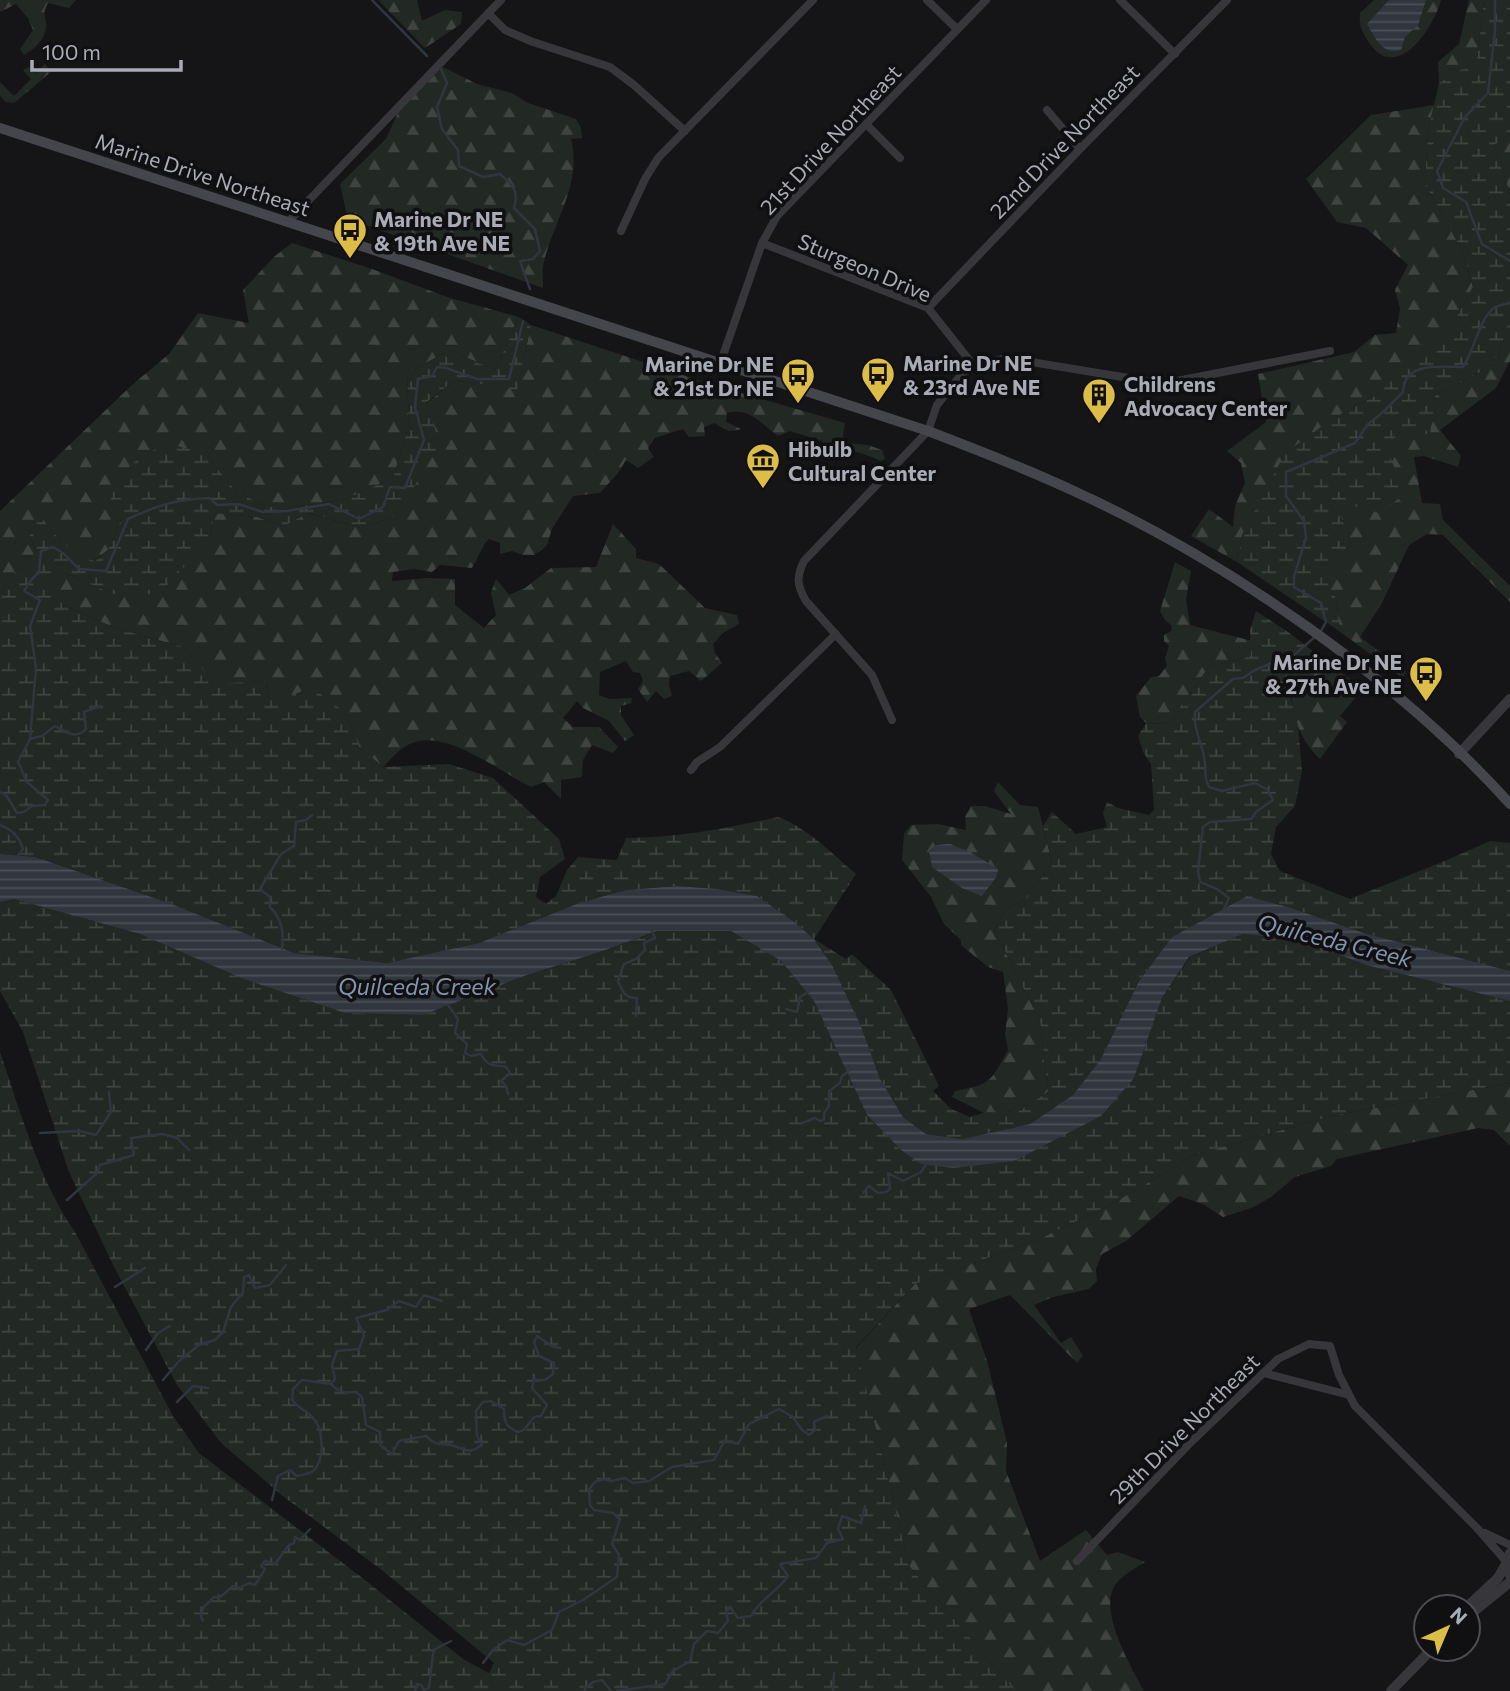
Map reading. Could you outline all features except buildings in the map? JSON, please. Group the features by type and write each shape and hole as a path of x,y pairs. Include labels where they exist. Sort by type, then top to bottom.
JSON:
{"main road":[{"name":"Marine Drive Northeast","path":"0,128 928,431 1077,492 1185,550 1258,595 1359,667 1413,711 1510,804"}],"street":[{"path":"288,222 500,0"},
{"path":"621,231 645,179 658,158 813,0"},
{"path":"927,0 957,29"},
{"name":"21st Drive Northeast","path":"720,364 762,243 777,216 986,0"},
{"path":"1120,0 1175,54"},
{"name":"22nd Drive Northeast","path":"928,308 1227,0"},
{"path":"488,13 505,30 610,67 685,131"},
{"path":"1047,110 1080,149"},
{"path":"866,124 900,158"},
{"name":"Sturgeon Drive","path":"762,243 928,308 974,366"},
{"path":"892,720 872,675 806,601 797,581 804,561 928,431 937,405 952,384 974,366 1007,358 1153,382 1172,382 1330,351"},
{"path":"691,770 697,762 720,747 836,634"},
{"path":"1459,754 1510,699"},
{"name":"29th Drive Northeast","path":"1077,1561 1190,1443 1278,1359 1309,1344 1330,1346 1349,1395"},
{"path":"1264,1373 1349,1395 1355,1406 1507,1560 1510,1575"},
{"path":"1477,1528 1510,1545"},
{"path":"1482,1593 1498,1578 1507,1560"},
{"path":"1482,1604 1510,1582"},
{"path":"1391,1691 1418,1663"}],"green space":[{"path":"0,0 76,0 69,8 48,3 44,36 24,55 20,49 33,30 28,18 16,4 0,12"},
{"path":"378,0 417,0 422,21 445,10 462,12 461,24 425,48"},
{"path":"1374,0 1441,0 1423,36 1403,54 1392,57 1381,54 1370,44 1362,29 1360,13"},
{"path":"1469,0 1484,0 1477,60 1439,83 1438,62 1459,44"},
{"path":"1484,0 1510,0 1510,135 1494,145 1510,194 1510,323 1498,356 1482,371 1435,396 1430,434 1400,432 1386,448 1406,493 1380,513 1335,501 1351,543 1326,580 1337,601 1339,631 1237,562 1242,535 1285,453 1332,419 1375,396 1401,366 1446,336 1473,287 1463,252 1425,184 1428,131 1439,83 1477,60"},
{"path":"45,64 51,72 14,103 6,102 0,96 0,82 14,96 31,79 23,70 29,67 35,73"},
{"path":"443,67 477,84 512,93 528,103 576,119 581,128 582,138 571,139 574,156 570,188 547,250 543,266 543,288 346,218 340,184 386,139 399,110"},
{"path":"1434,105 1428,131 1425,184 1463,252 1473,287 1446,336 1402,366 1375,396 1332,419 1242,535 1237,562 1191,536 1209,509 1233,527 1235,506 1245,483 1241,463 1227,451 1266,422 1258,374 1354,352 1375,335 1396,333 1400,309 1395,290 1408,265 1366,228 1337,222 1306,179 1371,115"},
{"path":"1510,135 1510,194 1494,145"},
{"path":"292,243 450,298 519,317 495,370 449,350 407,374 409,424 393,478 346,499 295,507 267,507 236,491 205,454 123,515 108,550 94,561 69,548 40,516 28,528 33,546 33,561 15,572 0,593 0,511 132,385 169,354 198,313 249,323 243,290 275,256"},
{"path":"519,317 531,325 517,390 455,380 426,403 440,444 396,516 361,528 309,513 283,526 257,517 216,513 207,542 159,594 116,595 65,573 44,583 63,605 115,628 183,647 215,684 264,681 273,704 311,687 346,713 359,747 383,767 449,764 493,778 559,839 565,859 540,877 536,897 546,904 556,896 567,870 578,857 617,860 626,838 702,832 778,817 788,821 819,842 856,874 814,939 846,959 852,954 891,990 939,1086 933,1091 951,1109 970,1117 993,1111 1016,1113 1048,1092 1040,1021 994,929 1007,908 1027,899 1052,862 1043,826 1052,812 1076,834 1107,827 1103,813 1107,802 1118,808 1149,815 1154,810 1151,764 1143,752 1138,736 1146,723 1172,724 1180,707 1209,667 1251,656 1250,630 1256,611 1327,662 1293,679 1290,696 1298,725 1302,771 1295,806 1276,827 1271,854 1280,871 1350,899 1490,841 1510,843 1510,971 1364,933 1247,896 1172,937 1139,981 1101,1059 1073,1095 1030,1124 962,1139 926,1134 903,1117 880,1079 861,1026 832,965 813,938 757,896 677,886 626,890 579,903 479,943 387,963 294,953 169,903 37,857 0,854 0,593 15,572 33,561 33,546 28,528 40,515 64,543 78,554 95,561 108,550 123,515 111,499 116,479 143,454 171,444 205,454 236,491 267,507 295,507 346,499 393,478 409,424 407,374 449,350 495,370"},
{"path":"1510,323 1510,361 1496,388 1440,430 1461,456 1458,467 1424,456 1414,457 1422,503 1440,504 1443,520 1510,586 1510,602 1443,535 1427,534 1409,545 1381,605 1360,637 1406,671 1403,678 1339,631 1337,601 1325,580 1351,543 1334,501 1435,396 1482,371 1498,356"},
{"path":"531,325 713,385 845,423 843,436 849,443 882,450 885,459 881,461 848,451 827,451 822,441 790,431 778,436 749,414 727,413 726,422 741,429 727,430 715,423 704,427 705,436 689,437 683,429 655,438 648,448 654,457 638,468 626,460 600,493 573,496 552,529 547,545 534,555 512,551 500,554 500,543 489,539 472,568 440,565 432,572 414,569 393,572 392,581 455,579 455,605 484,628 496,615 491,593 496,579 509,595 525,588 551,568 596,567 613,524 636,549 636,558 659,564 705,608 737,615 739,624 723,633 713,644 722,663 701,681 689,671 670,676 672,696 664,699 656,691 647,702 638,689 643,681 640,673 633,672 626,661 600,672 599,695 609,699 632,698 631,703 621,706 621,715 634,735 625,741 609,721 583,708 577,701 563,718 573,727 599,727 618,747 613,753 592,745 583,760 582,777 561,780 561,799 544,782 531,787 473,754 441,742 426,740 412,743 400,750 383,767 359,747 346,713 273,704 264,681 215,685 183,647 115,628 63,605 43,583 65,573 116,595 207,542 216,513 257,517 283,526 308,513 361,528 396,516 426,404 455,380 517,389"},
{"path":"1175,562 1191,571 1186,599 1190,625 1252,641 1251,656 1209,667 1180,707 1172,724 1146,723 1140,717 1136,696 1151,677 1159,676 1167,666 1165,658 1169,646 1164,641 1164,635 1171,631 1172,626 1160,611"},
{"path":"1327,662 1363,689 1340,716 1347,722 1320,759 1306,742 1296,722 1292,689 1293,678"},
{"path":"998,782 1020,805 1038,807 1052,862 1027,899 1007,908 994,929 1040,1021 1048,1092 1016,1113 984,1113 952,1097 955,1091 983,1084 993,1076 1008,1050 1005,1034 1008,1009 1003,972 988,967 961,945 961,940 944,924 931,897 902,860 904,834 911,825 938,824 966,830 965,816 971,806 985,806 1011,814 994,791"},
{"path":"14,899 140,934 241,978 345,1013 423,1015 524,976 658,931 731,931 781,961 814,1001 867,1115 901,1150 953,1168 1134,1078 1162,998 1190,957 1243,934 1300,940 1366,965 1510,1001 1510,1083 1331,1116 1194,1155 1112,1204 1035,1241 915,1284 856,1347 909,1566 1015,1691 0,1691 0,1052 31,1144 51,1190 173,1416 199,1453 463,1659 489,1673 494,1663 383,1571 284,1497 221,1443 177,1385 113,1265 69,1172 23,1032 0,991 0,902"},
{"path":"1510,1083 1510,1146 1494,1130 1478,1128 1337,1159 1331,1166 1295,1177 1254,1207 1223,1217 1203,1204 1179,1196 1126,1241 1102,1254 1096,1269 1097,1281 1089,1289 1053,1297 1034,1305 1061,1343 1071,1337 1083,1356 1077,1363 1010,1295 969,1309 988,1364 1007,1443 1006,1471 1040,1561 1086,1530 1107,1555 1118,1552 1145,1562 1115,1585 1111,1596 1113,1624 1118,1639 1144,1691 1015,1691 909,1566 856,1348 915,1284 1035,1241 1112,1204 1194,1155 1331,1116"}],"water":[{"path":"1389,0 1426,0 1418,25 1405,37 1401,50 1384,48 1367,24"},
{"path":"950,844 970,852 998,869 997,876 982,896 962,888 932,867 929,850 937,845"},
{"name":"Quilceda Creek","path":"0,854 36,857 169,903 294,953 387,963 479,943 579,903 626,890 677,886 757,896 813,938 832,965 861,1026 880,1079 903,1117 926,1134 962,1139 1030,1124 1073,1095 1101,1059 1139,981 1172,937 1247,896 1364,933 1510,971 1510,1001 1366,965 1300,940 1243,934 1189,957 1162,998 1134,1078 1101,1116 1014,1161 953,1168 921,1164 901,1150 867,1115 814,1001 781,961 731,931 657,931 524,976 423,1015 345,1013 241,978 140,934 14,899 0,902"}],"waterway":[{"path":"372,0 427,56"},
{"path":"1495,0 1495,31 1488,93 1465,117 1437,171 1443,188 1466,202 1482,244 1510,261"},
{"path":"441,69 447,83 437,107 442,129 458,150 459,166 483,177 500,174 514,189 514,208 535,229 540,251 533,259 520,261 530,289"},
{"path":"1321,631 1326,622 1321,603 1294,587 1294,576 1306,538 1304,521 1286,496 1286,472 1355,443 1368,424 1403,392 1405,382 1417,370 1463,367 1489,312 1510,303"},
{"path":"0,792 6,795 17,813 32,806 45,805 48,800 27,782 18,762 30,739 36,668 30,626 40,600 24,591 39,572 41,551 53,547 79,569 106,571 128,519 149,510 187,500 210,498 217,505 238,504 263,512 329,504 359,519 383,507 390,487 405,488 424,440 415,407 418,379 432,376 437,367 477,379 509,379 523,321"},
{"path":"1224,909 1229,898 1200,882 1198,871 1203,827 1210,822 1251,819 1257,811 1273,800 1268,790 1255,783 1222,791 1209,787 1195,712 1233,679 1243,678 1255,670 1295,654 1316,636"},
{"path":"30,739 42,736 55,726 71,734 78,734 86,729 84,712 100,706"},
{"path":"282,949 280,921 270,907 270,897 260,889 281,854 294,846 296,822 306,820 312,815"},
{"path":"0,825 11,831 19,840 23,849 17,857"},
{"path":"636,1016 637,998 627,995 618,981 624,964 636,959 645,950 644,943 655,938 651,929"},
{"path":"786,1009 797,1012 800,997 810,991"},
{"path":"448,1005 458,1019 455,1033 467,1044 465,1053 471,1056 481,1054 489,1063 506,1067 510,1073 501,1081 508,1094"},
{"path":"802,1123 815,1118 824,1120 824,1113 829,1106 829,1091 840,1083 842,1076 849,1071"},
{"path":"40,1133 79,1131 96,1135 111,1112 109,1092"},
{"path":"67,1200 96,1174 100,1165 134,1155 131,1138 162,1134 177,1138 189,1150"},
{"path":"863,1193 869,1186 878,1193 886,1192 890,1189 888,1173 903,1181 921,1172 927,1163"},
{"path":"163,1380 179,1361 199,1345 215,1340 223,1332 231,1307 243,1292 244,1277 249,1275 255,1288 270,1285 286,1265"},
{"path":"115,1287 145,1268"},
{"path":"272,1500 278,1476 290,1470 297,1476 311,1472 320,1460 322,1445 317,1423 292,1400 293,1389 302,1380 331,1384 335,1379 332,1365 337,1351 359,1349 364,1335 356,1318 387,1310 399,1301 416,1307 424,1295 442,1301"},
{"path":"146,1350 158,1333 170,1326"},
{"path":"331,1384 339,1390 356,1392 362,1397 366,1425 380,1432 380,1445 392,1454 399,1441 426,1436 436,1443 470,1451 482,1445 477,1436 476,1411 483,1402 491,1401 504,1409 506,1424 518,1432 524,1430 534,1417 541,1416 547,1405 532,1388 534,1380 545,1380 553,1374 554,1363 539,1356 534,1342 537,1336 560,1348"},
{"path":"177,1402 193,1386 208,1388"},
{"path":"483,1663 493,1650 507,1640 524,1645 552,1630 559,1612 583,1600 617,1577 619,1555 612,1544 620,1519 613,1513 594,1510 590,1505 589,1489 595,1482 625,1478 633,1483 649,1481 672,1467 714,1460 725,1440 738,1444 749,1424 779,1409 793,1417 809,1435 815,1430 814,1422 827,1416"},
{"path":"617,1691 665,1684 673,1671 690,1661 694,1644 707,1631 718,1633 728,1621 726,1611 730,1607 738,1618 751,1616 788,1576 780,1564 816,1558 827,1543 843,1539 838,1529 842,1516 861,1523 865,1506"},
{"path":"203,1621 203,1608 214,1597 219,1598 233,1586 239,1588 249,1583 255,1585 265,1569 261,1566 265,1561 275,1564 289,1545 294,1543 295,1537 300,1540 310,1529"},
{"path":"415,1691 417,1684 424,1690 429,1688 435,1649 451,1641"},
{"path":"833,1691 834,1673"},
{"path":"585,1691 593,1682 602,1680 611,1691"}],"place":[{"name":"Marine Dr NE & 19th Ave NE","path":"350,260"},
{"name":"Marine Dr NE & 23rd Ave NE","path":"878,404"},
{"name":"Marine Dr NE & 21st Dr NE","path":"798,405"},
{"name":"Childrens Advocacy Center","path":"1099,425"},
{"name":"Hibulb Cultural Center","path":"763,490"},
{"name":"Marine Dr NE & 27th Ave NE","path":"1426,703"}]}
